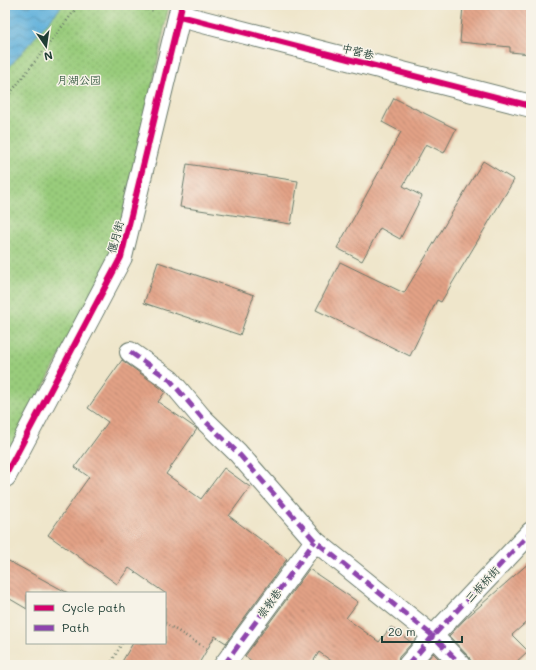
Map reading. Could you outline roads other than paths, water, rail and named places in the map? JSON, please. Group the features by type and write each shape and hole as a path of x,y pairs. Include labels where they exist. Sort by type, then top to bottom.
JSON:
{"street":[{"name":"中营巷","path":"175,11 531,106"},
{"name":"偃月街","path":"5,476 121,258 175,11"},
{"path":"130,352 170,380 202,418 238,452 315,541 433,636 461,665"},
{"name":"三板桥街","path":"408,665 433,636 531,532"},
{"name":"崇教巷","path":"226,663 315,541"}],"water":[{"path":"5,5 63,5 10,66 5,76"}],"park label":[{"name":"月湖公园","path":"79,79"}]}
